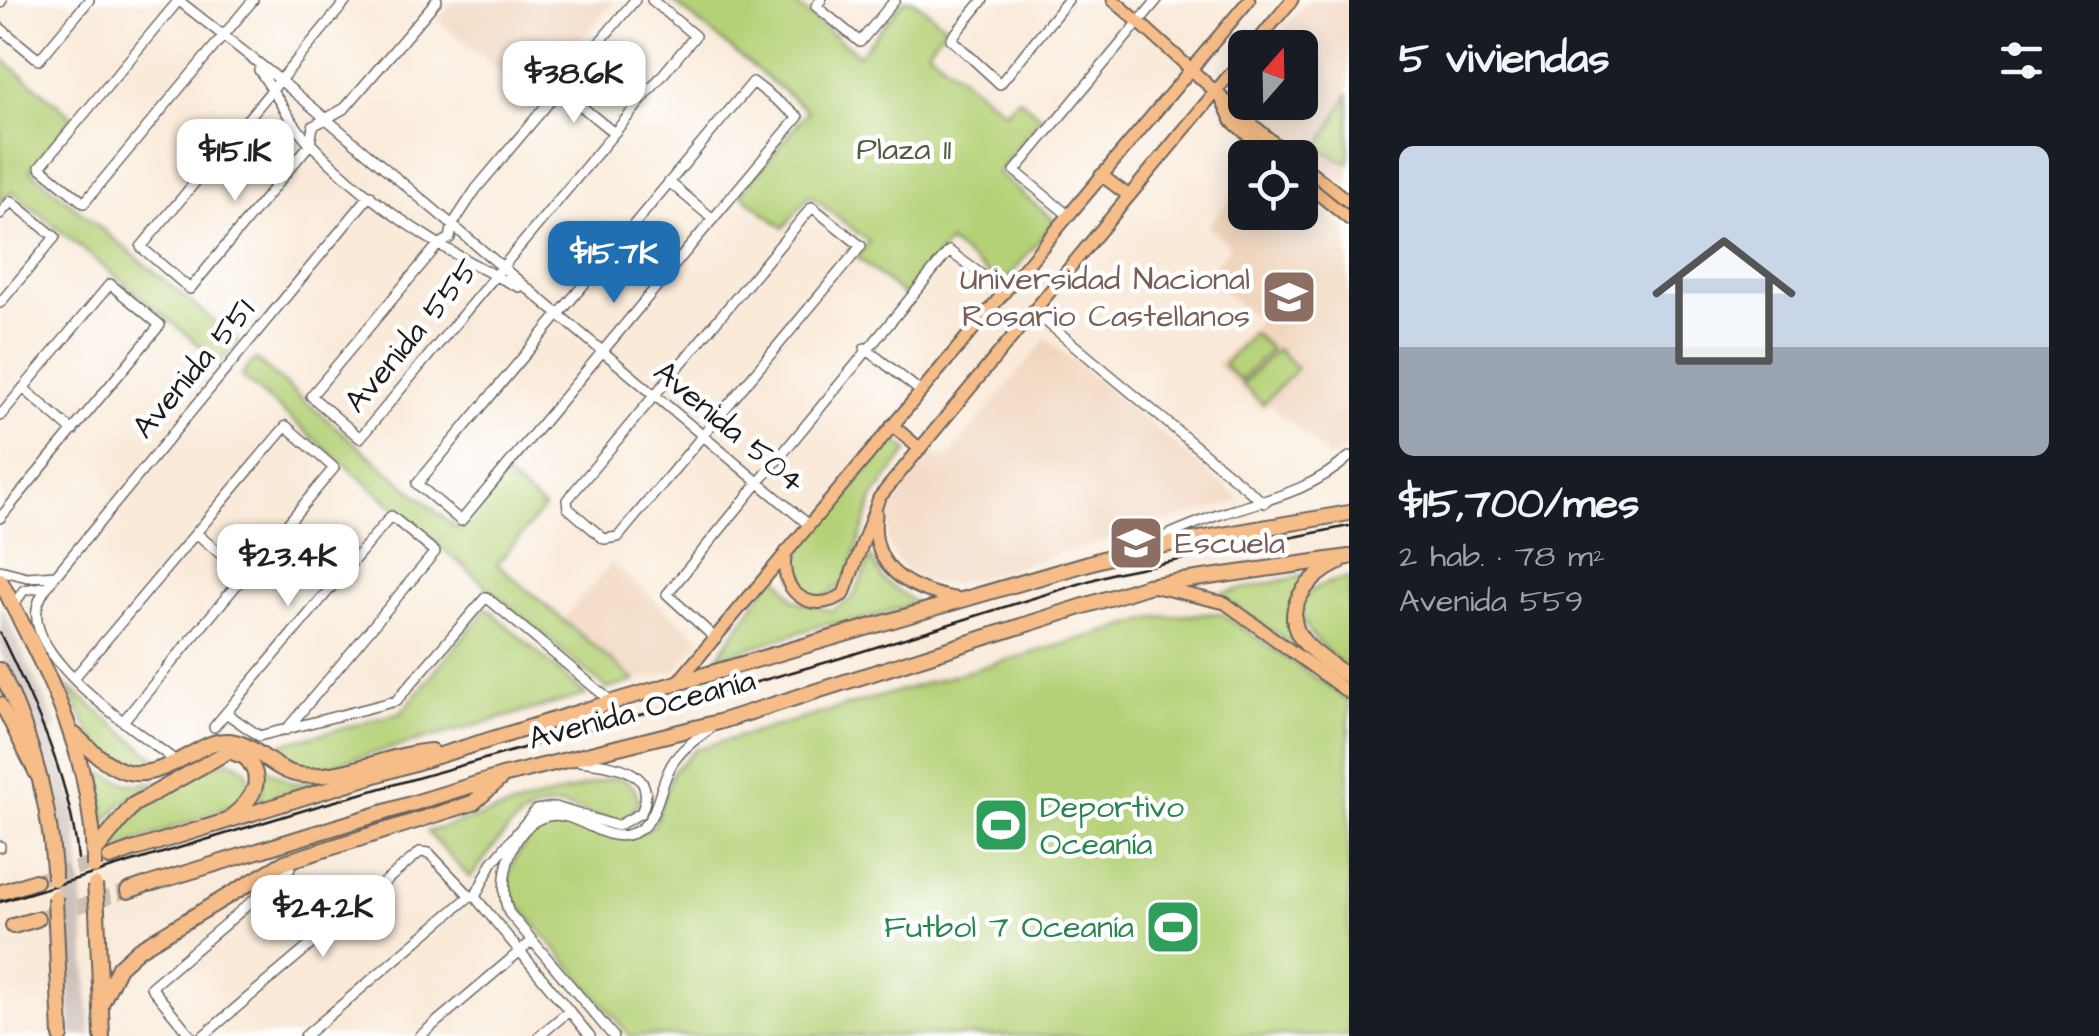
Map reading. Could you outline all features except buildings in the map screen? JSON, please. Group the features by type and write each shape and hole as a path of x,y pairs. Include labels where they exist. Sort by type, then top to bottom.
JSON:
{"highway":[{"name":"Avenida Oceanía","path":"110,858 612,702 1130,551 1349,513"},
{"name":"Avenida Oceanía","path":"128,891 502,776 719,722 1147,586 1349,557"},
{"path":"1349,557 1310,580 1295,612 1300,636 1349,677"},
{"path":"0,580 75,735 86,774 94,859 133,805 221,753 234,752 250,762 257,783 251,798 225,822"},
{"path":"0,670 28,736 42,785 54,874"},
{"path":"75,735 112,767 141,775 160,772 208,745 226,741 246,746 278,769 310,776 402,755 456,751"},
{"path":"100,1004 120,967 138,948 285,862 473,803 502,776"},
{"path":"2,892 35,881"},
{"path":"96,885 102,1036"},
{"path":"55,897 60,1036"},
{"path":"6,928 37,919"}],"main road":[{"path":"1112,0 1217,89 1248,124 1269,140"},
{"path":"676,684 1248,0"},
{"path":"1267,30 1292,0"},
{"path":"787,548 783,564 791,590 810,602 834,600 851,584 880,498 1228,76"},
{"path":"1217,89 1232,121 1254,140"},
{"path":"1101,175 1129,196"},
{"path":"1318,177 1349,202"},
{"path":"1318,194 1349,219"},
{"path":"892,426 920,449"},
{"path":"880,498 876,540 882,559 894,574 929,594 968,601"},
{"path":"1147,586 1224,603 1349,693"},
{"path":"0,703 4,720 42,785"}],"street":[{"path":"0,28 38,60 89,0"},
{"path":"178,0 40,167 84,203 252,0"},
{"name":"Avenida 504","path":"178,0 326,118 809,525"},
{"path":"347,0 141,247 190,289 310,144 313,126 345,108 437,0"},
{"path":"437,246 450,238 453,224 476,189 634,0"},
{"name":"Avenida 555","path":"437,246 312,396 360,438 695,36 652,0"},
{"path":"819,3 860,42 895,0"},
{"path":"983,0 951,39 1000,84 1068,0"},
{"path":"1068,214 1015,171 1157,0"},
{"name":"Avenida 504","path":"254,62 310,144 370,195 437,246 526,290"},
{"path":"753,82 798,117 461,521 417,484 669,182 753,82"},
{"path":"560,89 614,134"},
{"path":"669,182 713,218"},
{"name":"Avenida 551","path":"13,606 24,590 48,586 370,195"},
{"path":"0,214 11,201 56,237 0,303"},
{"path":"812,207 862,246 612,541 604,539 566,504 652,395 812,207"},
{"path":"716,639 666,594 755,481 949,250 1004,291"},
{"path":"0,416 110,284 160,325 0,518"},
{"path":"1032,310 1264,504"},
{"path":"866,348 920,391"},
{"path":"23,388 73,431"},
{"path":"74,678 286,426 334,468 124,720"},
{"path":"1130,551 1207,519 1264,504 1331,473 1349,457"},
{"path":"214,727 391,516 435,552 286,730"},
{"path":"196,533 245,574"},
{"path":"0,570 27,578 56,575"},
{"path":"48,586 38,604 38,625 55,658 173,759"},
{"path":"226,713 256,736 396,701 486,597 612,702"},
{"path":"613,1036 510,913 502,886 509,857 533,824 554,815 619,836 641,828 649,820 672,764 719,722"},
{"path":"304,1036 472,896 492,863 536,810 556,807 617,826 642,812 644,785 631,770 567,759"},
{"path":"204,1036 426,850 472,896 590,1036"},
{"path":"191,1036 151,987 290,869"},
{"path":"420,1036 532,941"},
{"path":"539,1036 569,1011"}],"shaded area":[{"path":"455,0 615,0 533,99 438,20"},
{"path":"1308,0 1349,0 1349,184 1318,159 1318,140 1294,140 1268,120 1318,120 1318,30 1283,30"},
{"name":"Universidad Nacional Rosario Castellanos","path":"1228,202 1228,230 1318,230 1318,206 1349,232 1349,444 1331,459 1269,404 1263,410 1215,365 1259,320 1205,277 1230,246 1208,226"},
{"path":"1046,339 1241,500 954,585 921,581 901,566 888,543 887,516 892,499 930,454 947,459"},
{"path":"611,564 701,639 676,670 635,681 563,620"},
{"path":"0,605 58,727 51,731 76,807 91,1036 72,1036 57,806 38,736 0,651"}],"green space":[{"name":"Plaza 11","path":"671,0 790,0 859,55 904,0 914,0 946,26 928,50 1005,112 1018,98 1042,117 997,173 1055,221 1002,285 949,242 904,296 857,257 869,242 810,195 783,228 741,194 808,111"},
{"path":"0,57 73,117 30,170 238,341 220,362 12,191 0,204"},
{"path":"1349,93 1349,164 1319,148"},
{"path":"1253,333 1271,349 1240,381 1223,365"},
{"path":"1277,349 1297,368 1263,404 1242,384"},
{"path":"255,359 457,529 504,475 544,508 497,564 635,681 607,689 241,376"},
{"path":"893,438 908,451 874,496 845,583 822,598 803,593 793,577 795,558"},
{"path":"871,557 883,580 915,603 865,619 819,626 717,658 776,573 794,600 831,611 853,598"},
{"path":"1307,575 1291,602 1311,658 1218,594"},
{"path":"1349,578 1349,669 1309,630 1302,617 1302,605 1309,594 1324,585"},
{"path":"487,608 586,695 316,769 282,763 262,749 401,713"},
{"name":"Deportivo Oceanía","path":"1221,613 1349,701 1349,1036 630,1036 508,893 509,875 521,849 551,824 611,836 630,835 653,827 673,771 696,749 1158,617"},
{"path":"66,685 160,762 142,766 112,757 90,731"},
{"path":"230,760 245,769 250,779 241,802 110,852 127,823 160,795 198,772"},
{"path":"258,764 292,783 326,782 259,801 263,788"},
{"path":"100,772 129,784 159,782 120,805 105,823"},
{"path":"612,778 627,782 636,793 638,804 626,820 556,806 540,808 514,824 470,878 427,832"}],"tunnel":[{"path":"35,881 110,858"},
{"path":"37,919 128,891"}],"railway":[{"path":"0,902 318,806 831,661 1114,573 1349,526"},
{"path":"0,633 59,771 78,859"}],"place":[{"name":"Universidad Nacional Rosario Castellanos","path":"1289,297"},
{"name":"Escuela","path":"1136,543"},
{"name":"Deportivo Oceanía","path":"1001,825"},
{"name":"Futbol 7 Oceanía","path":"1173,927"}]}
